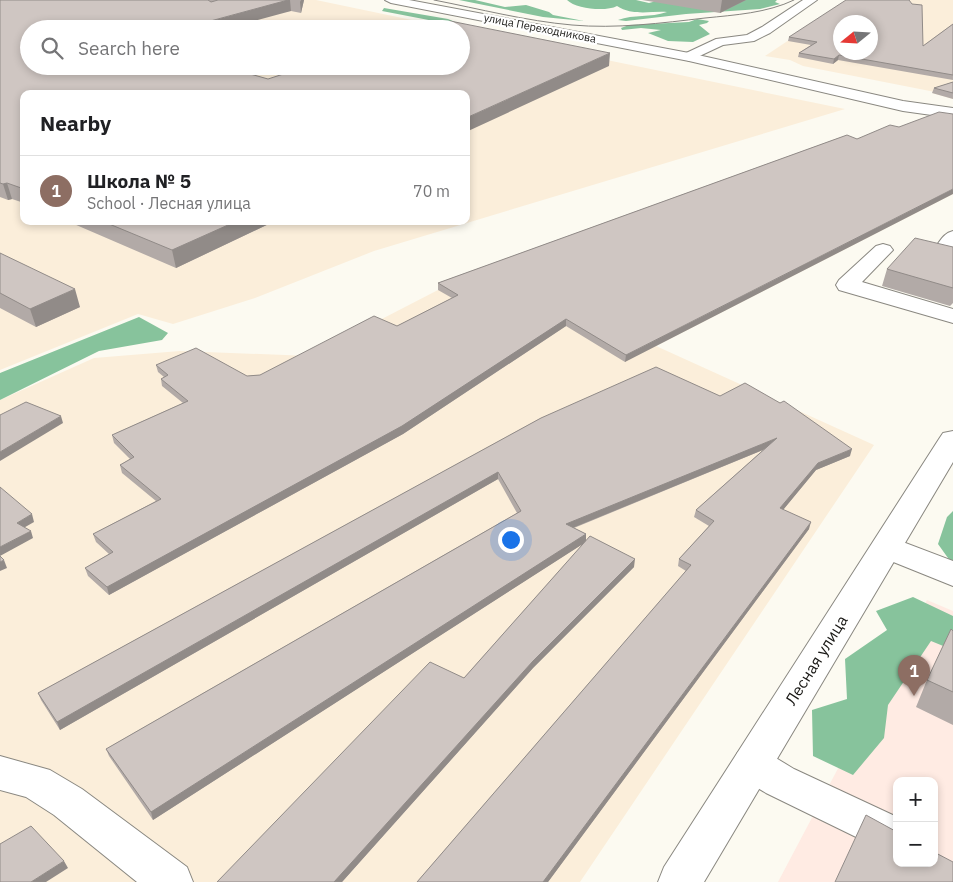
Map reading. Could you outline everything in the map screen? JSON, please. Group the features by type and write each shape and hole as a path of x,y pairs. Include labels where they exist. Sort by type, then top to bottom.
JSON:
{"main road":[{"name":"улица Переходникова","path":"392,0 689,57 903,106"},
{"path":"689,57 720,42 750,38 766,30 810,0"},
{"path":"903,106 953,113"},
{"path":"903,106 953,120"},
{"path":"883,250 847,285 953,316"},
{"name":"Лесная улица","path":"680,882 953,439"},
{"path":"886,547 953,574"},
{"path":"752,764 780,781 893,836"},
{"path":"0,773 36,782 68,802 171,882"}],"shaded area":[{"path":"0,0 316,0 412,20 20,20 20,75 470,75 470,32 845,109 470,222 470,90 20,90 20,225 460,225 374,251 255,298 173,324 138,314 0,370"},
{"path":"849,0 953,0 953,99 932,93 935,92 803,66 790,60 765,56"},
{"path":"910,126 953,194 656,346 874,445 580,882 0,882 0,400 94,358 180,351 310,356 438,290 846,141"},
{"path":"927,600 953,611 953,882 778,882"}],"green space":[{"path":"459,0 475,0 505,7 526,5 553,15 584,21 543,17"},
{"path":"567,0 636,0 649,3 660,0 777,0 775,2 780,4 760,9 686,14 626,21 618,20 667,12 635,12 617,6 606,9 591,9 577,6"},
{"path":"384,8 450,20 429,20 382,11"},
{"path":"697,19 709,21 699,25 710,34 693,42 668,41 648,33 661,30 641,28 622,30 621,28 629,25 689,22"},
{"path":"139,317 168,333 162,340 99,351 0,400 0,373"},
{"path":"953,511 953,565 938,544 947,517"},
{"path":"913,597 953,616 953,650 931,641 888,705 884,738 853,775 813,756 812,710 847,699 845,659 887,630 876,611"}],"building":[{"path":"0,0 208,0 211,2 218,0 288,0 214,20 20,20 20,75 254,75 268,79 280,75 470,75 470,25 610,53 470,116 470,90 20,90 20,188 7,183 0,183"},
{"path":"846,0 909,0 912,4 922,5 923,46 953,24 953,75 868,60 878,60 878,15 833,15 833,59 799,53 817,42 789,37"},
{"path":"953,82 953,93 934,88"},
{"path":"939,112 953,114 953,189 626,355 566,319 402,426 107,587 85,568 113,552 93,534 161,499 120,465 134,457 112,435 188,401 161,379 168,375 156,365 196,348 247,376 260,375 374,316 397,326 458,295 438,283 847,135 857,139 890,125 899,127"},
{"path":"112,225 228,225 172,250"},
{"path":"915,238 953,247 953,288 887,269"},
{"path":"0,253 75,289 30,309 0,293"},
{"path":"656,367 720,396 745,383 780,403 784,401 852,449 818,463 780,508 811,522 543,882 417,882 691,565 679,559 714,521 696,510 777,438 566,524 586,534 151,812 106,749 521,511 498,472 57,722 38,693 541,418"},
{"path":"26,402 61,416 0,452 0,415"},
{"path":"0,487 32,514 17,523 31,531 0,547"},
{"path":"590,536 635,559 533,661 334,882 217,882 430,662 464,678"},
{"path":"951,629 953,631 953,692 927,680"},
{"path":"866,815 893,830 893,867 938,867 938,854 953,862 953,882 835,882"},
{"path":"31,826 64,861 31,882 0,882 0,844"}],"tram line":[{"path":"434,0 538,21 589,26 622,26 739,14 762,11 794,0"}],"place":[{"name":"Школа № 5","path":"914,696"}]}
